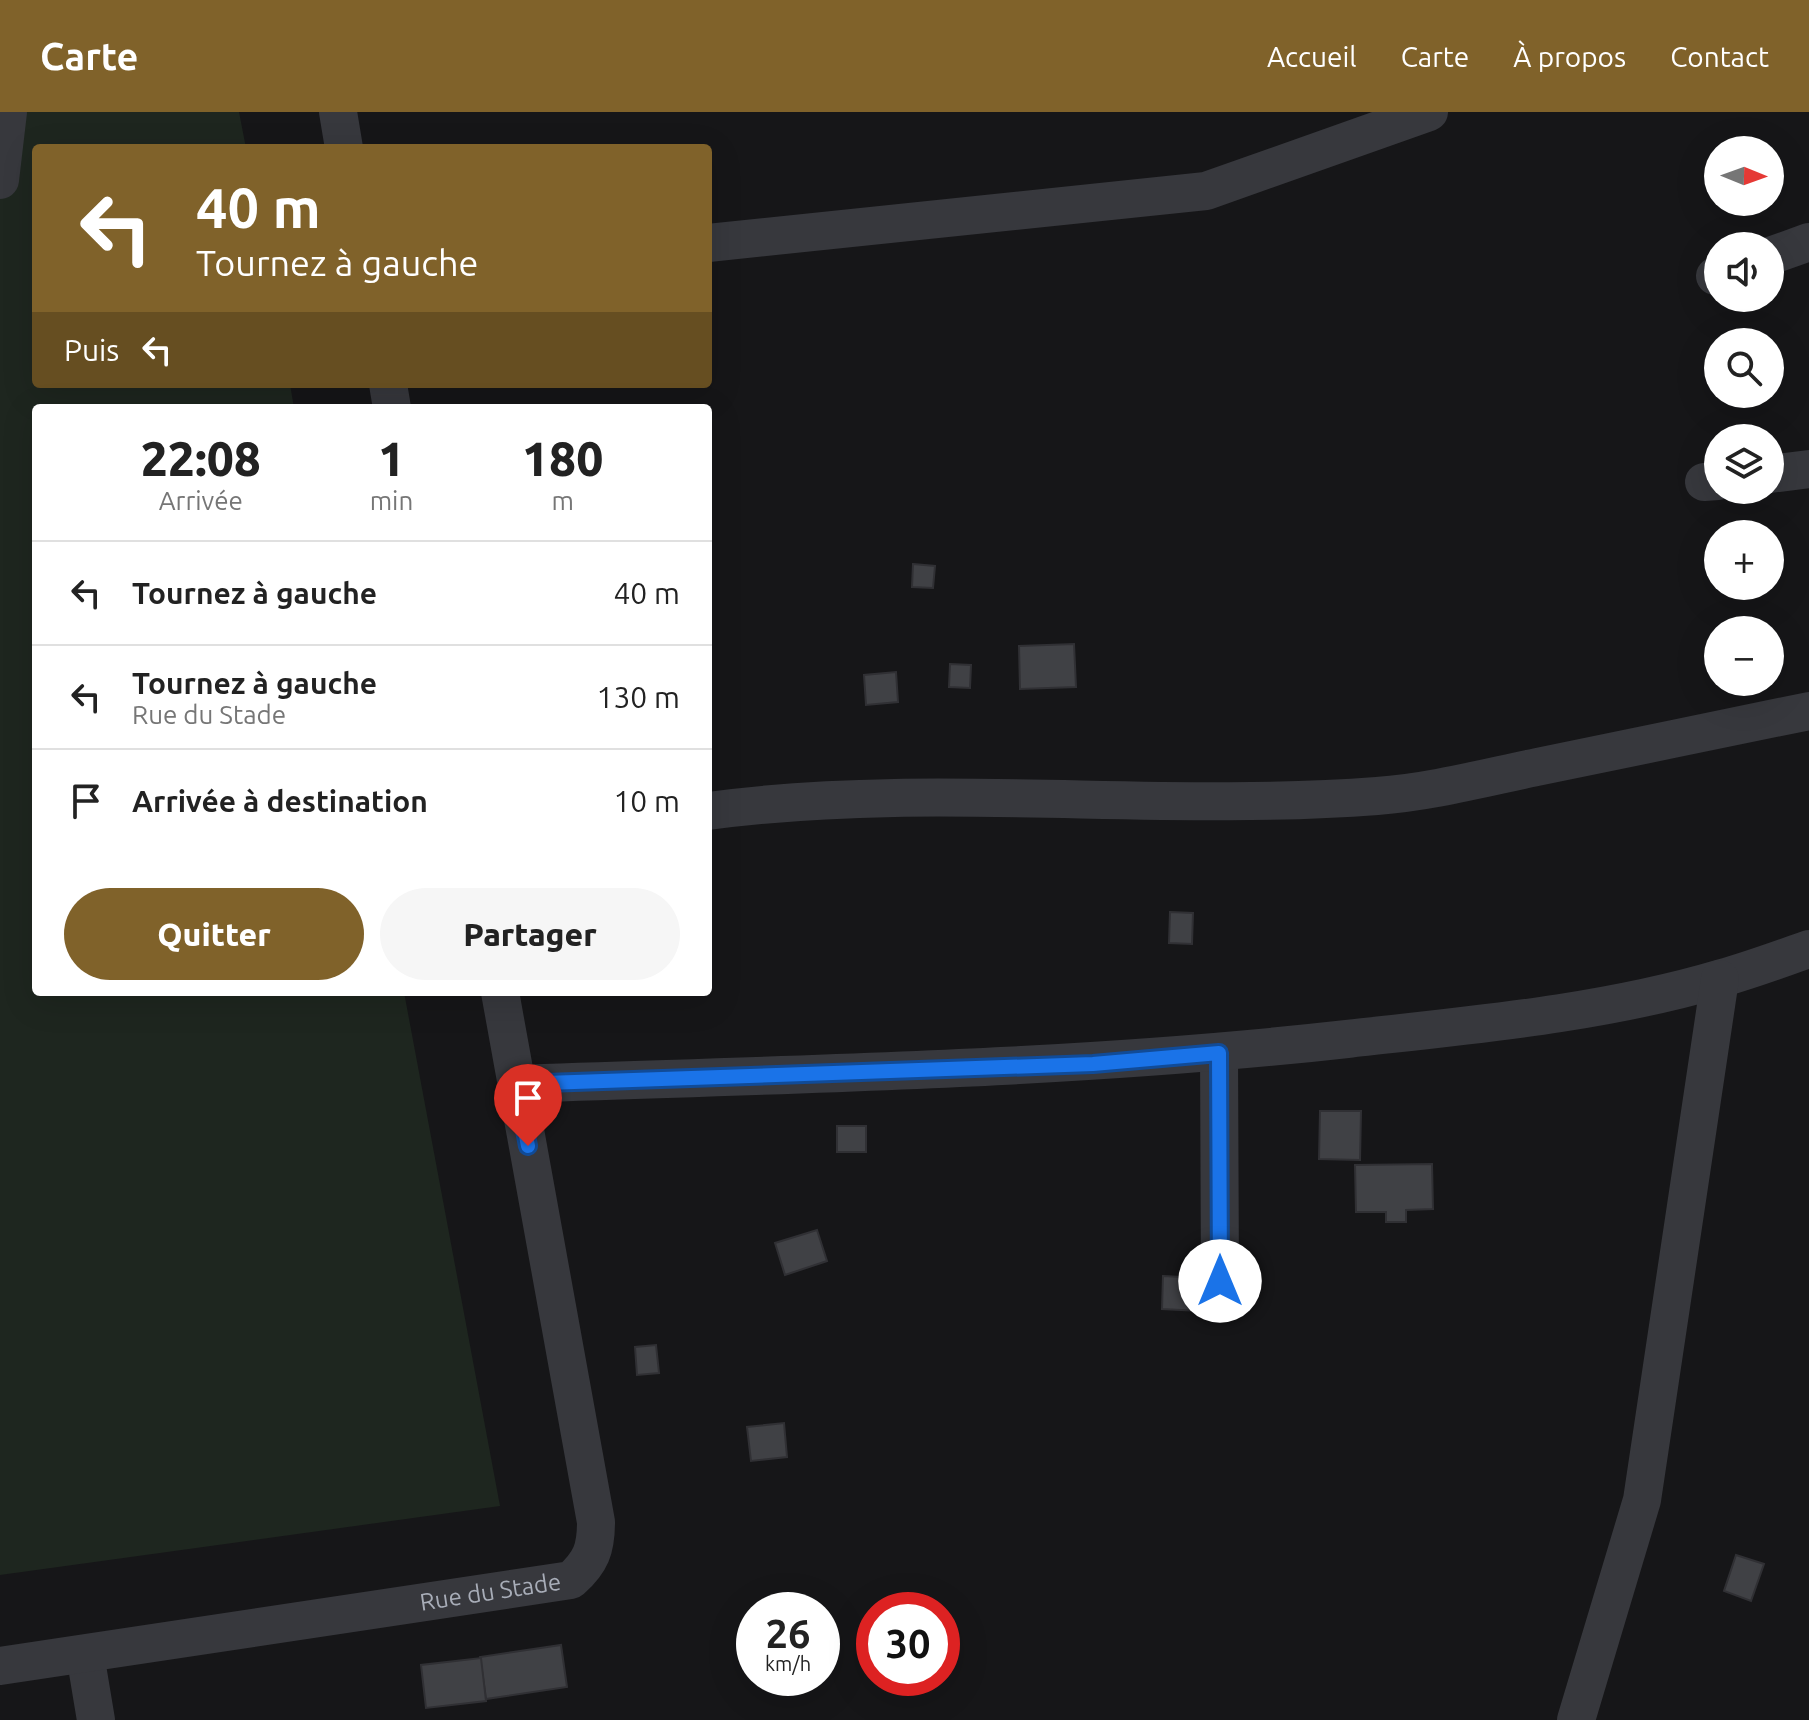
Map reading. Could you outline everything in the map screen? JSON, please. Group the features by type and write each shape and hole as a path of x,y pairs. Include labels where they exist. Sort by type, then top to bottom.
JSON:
{"street":[{"path":"0,180 8,112"},
{"path":"338,112 343,144"},
{"path":"712,243 1206,191 1429,112"},
{"path":"1784,251 1809,242"},
{"path":"1784,472 1809,469"},
{"path":"712,810 766,803 908,795 1071,802 1299,800 1381,796 1809,711"},
{"path":"516,1084 1093,1064 1219,1053 1477,1024 1635,998 1720,979 1809,949"},
{"path":"1576,1720 1642,1500 1720,979"},
{"name":"Rue du Stade","path":"0,1666 571,1580 589,1564 596,1544 596,1522 501,996"},
{"path":"1219,1053 1220,1281"},
{"path":"85,1654 96,1720"}],"shaded area":[{"path":"0,112 239,112 245,144 32,144 32,388 291,388 293,404 32,404 32,996 405,996 500,1506 0,1575"}],"building":[{"path":"913,564 935,566 933,588 912,587"},
{"path":"1074,644 1076,687 1020,689 1019,646"},
{"path":"950,664 971,665 970,688 949,687"},
{"path":"896,672 898,702 866,705 864,675"},
{"path":"1170,912 1193,913 1192,944 1169,943"},
{"path":"1320,1111 1361,1111 1360,1160 1319,1159"},
{"path":"837,1126 866,1126 866,1152 837,1152"},
{"path":"1432,1164 1433,1209 1406,1210 1406,1222 1386,1222 1386,1212 1356,1212 1355,1165"},
{"path":"817,1230 827,1261 785,1275 775,1243"},
{"path":"1163,1276 1201,1278 1200,1311 1162,1309"},
{"path":"656,1345 659,1373 637,1375 635,1347"},
{"path":"784,1423 787,1457 751,1461 747,1427"},
{"path":"1736,1555 1764,1564 1751,1601 1724,1591"},
{"path":"561,1645 567,1687 486,1699 480,1657"},
{"path":"481,1658 486,1701 426,1708 421,1665"}],"route":[{"path":"528,1146 516,1084 1093,1064 1219,1053 1220,1281"}]}
